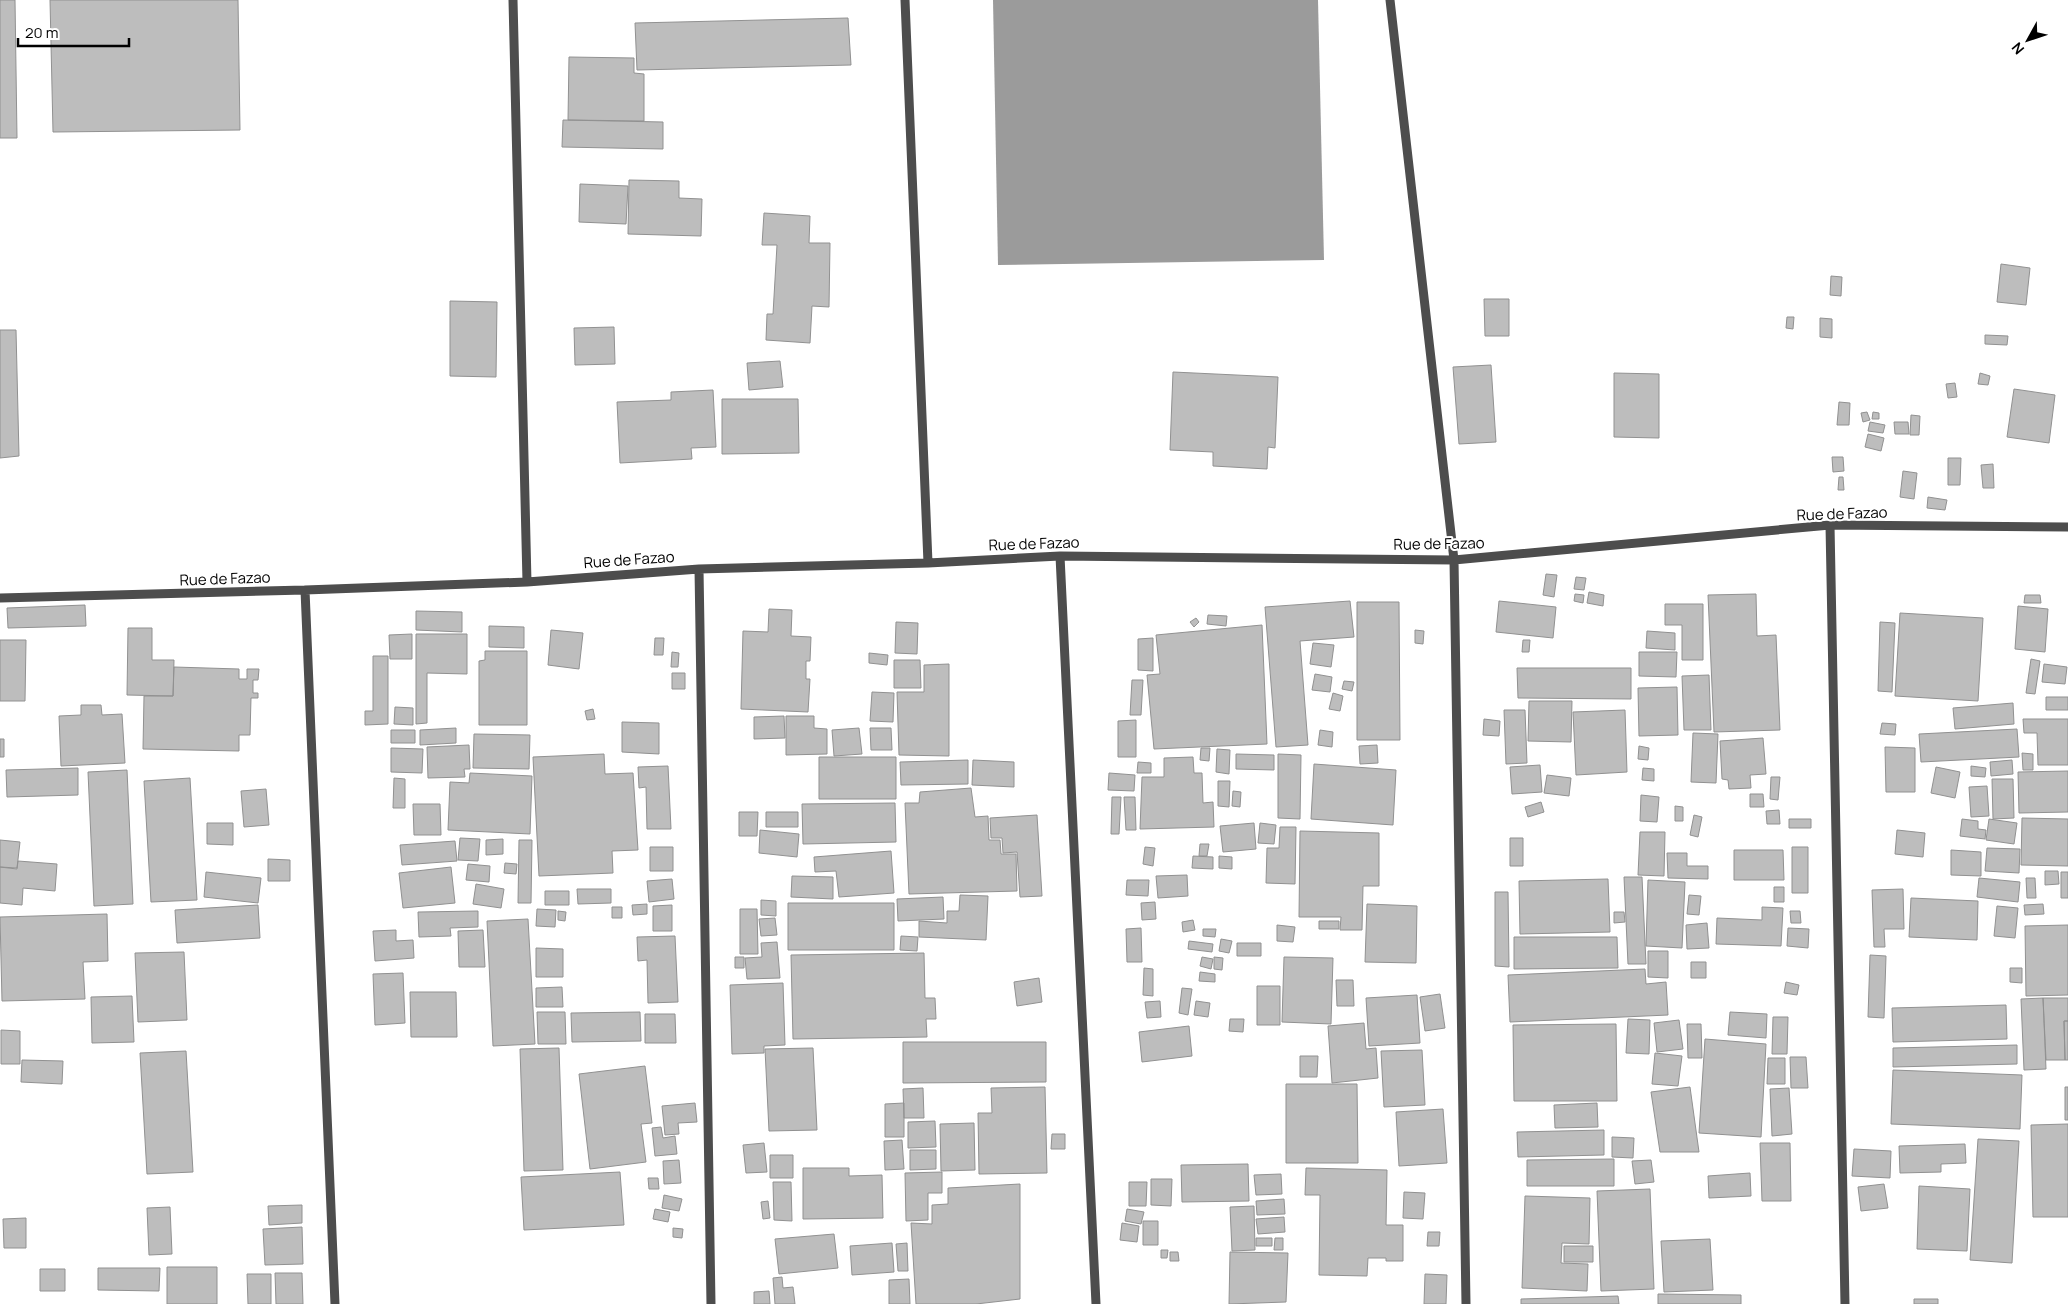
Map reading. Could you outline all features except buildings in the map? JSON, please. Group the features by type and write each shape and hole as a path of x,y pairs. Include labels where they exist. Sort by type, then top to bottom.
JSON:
{"street":[{"path":"513,0 527,582"},
{"path":"905,0 928,563"},
{"path":"1390,0 1454,560 1466,1304"},
{"path":"1830,525 1845,1304"},
{"name":"Rue de Fazao","path":"0,598 527,582 699,568 928,563 1060,556 1454,560 1830,525 2068,527"},
{"path":"1060,556 1096,1304"},
{"path":"699,568 711,1304"},
{"path":"305,590 335,1304"}],"shaded area":[{"path":"993,0 1318,0 1324,260 998,265"}]}
